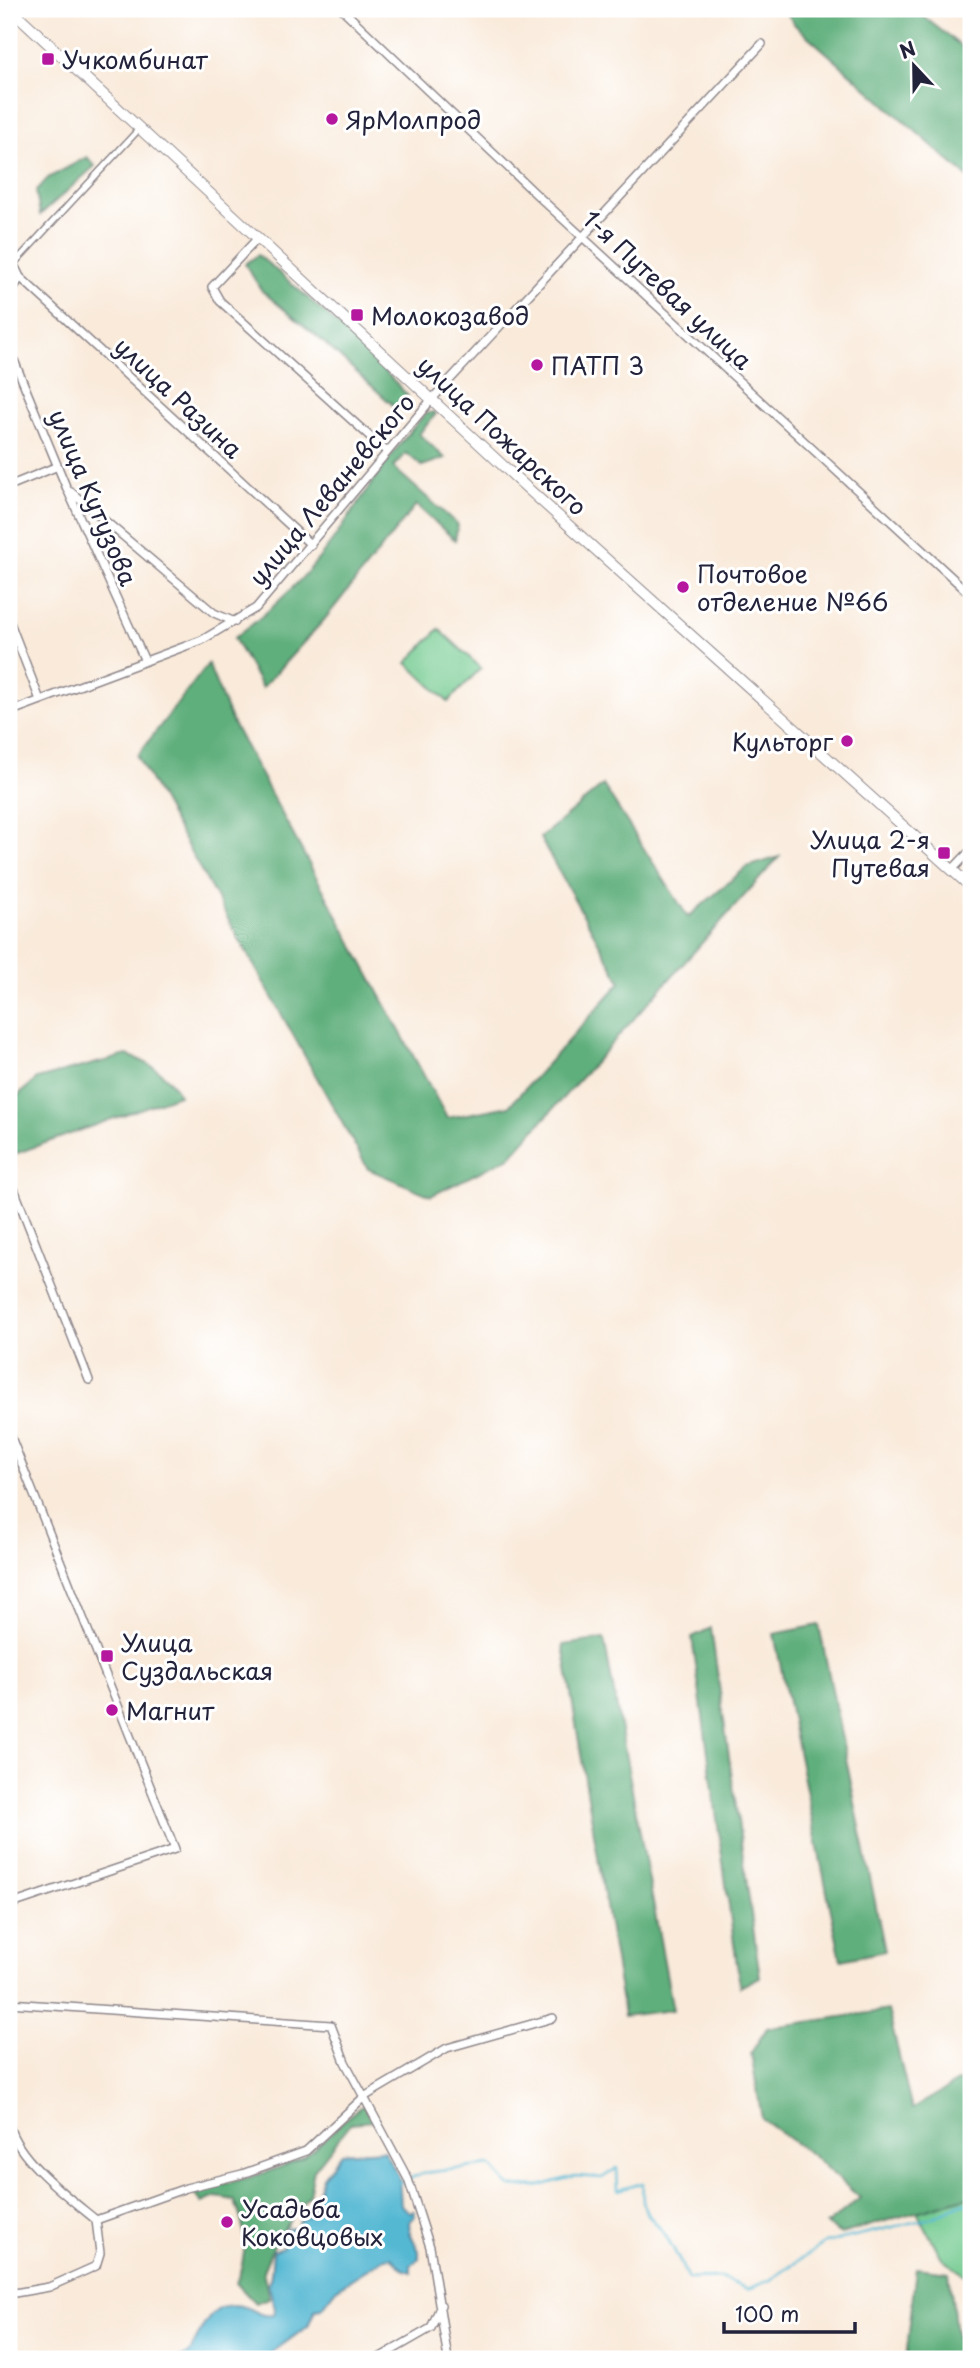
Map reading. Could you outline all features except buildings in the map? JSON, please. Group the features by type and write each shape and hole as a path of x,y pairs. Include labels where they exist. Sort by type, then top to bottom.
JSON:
{"street":[{"name":"улица Пожарского","path":"11,9 257,239 971,887"},
{"name":"1-я Путевая улица","path":"342,9 971,596"},
{"name":"улица Леваневского","path":"9,712 202,640 256,608 432,398 762,44"},
{"path":"9,299 20,277 11,267 140,128"},
{"path":"257,239 212,286 220,301 386,451"},
{"name":"улица Разина","path":"20,277 311,545"},
{"name":"улица Кутузова","path":"9,348 67,489 145,661"},
{"path":"9,486 58,466"},
{"path":"67,489 214,613 235,622"},
{"path":"9,620 40,700"},
{"path":"952,870 971,850"},
{"path":"9,1176 89,1380"},
{"path":"9,1432 174,1849 9,1905"},
{"path":"9,2003 331,2025 345,2062 408,2179 430,2247 442,2304 448,2359"},
{"path":"96,2220 186,2188 242,2174 306,2151 364,2097 447,2048 554,2018"},
{"path":"9,2125 13,2140 57,2187 96,2220 100,2253 96,2266 49,2287 9,2294"},
{"path":"377,2359 431,2328 442,2304"}],"green space":[{"path":"784,9 914,9 971,54 971,180 795,25"},
{"path":"87,157 95,166 40,215 36,191 48,178"},
{"path":"258,255 336,323 408,396 397,409 262,291 245,264"},
{"path":"425,414 436,414 419,434 445,458 422,466 406,453 393,467 458,525 455,540 416,505 324,620 262,688 234,638 300,580 333,540 400,444"},
{"path":"439,629 481,668 448,702 407,663"},
{"path":"208,664 231,720 447,1118 509,1106 621,982 540,838 603,785 688,917 747,867 779,857 510,1157 431,1196 368,1169 137,756"},
{"path":"127,1055 157,1070 170,1081 179,1095 9,1156 9,1103 37,1079"},
{"path":"819,1625 885,1951 841,1960 774,1634"},
{"path":"711,1628 760,1977 740,1987 692,1637"},
{"path":"604,1639 673,2010 624,2016 563,1645"},
{"path":"888,2010 912,2109 963,2079 971,2023 971,2196 841,2234 826,2225 860,2198 813,2156 762,2119 751,2053 767,2028"},
{"path":"364,2105 374,2121 351,2123 314,2170 309,2195 277,2238 263,2271 269,2298 255,2303 236,2283 243,2262 244,2232 234,2200 216,2197 202,2203 193,2191 263,2173 302,2157"},
{"path":"971,2196 971,2276 968,2277 943,2260 917,2212"},
{"path":"916,2268 949,2272 959,2359 906,2359"}],"water":[{"path":"383,2150 399,2176 401,2205 410,2212 414,2211 415,2216 409,2222 410,2233 419,2251 419,2259 411,2265 411,2272 402,2269 391,2257 385,2258 336,2289 321,2308 315,2309 308,2326 263,2359 178,2359 190,2353 204,2325 217,2310 235,2305 263,2315 273,2315 275,2309 268,2284 274,2250 283,2247 281,2235 287,2229 296,2228 300,2220 310,2215 323,2177 341,2153"}],"waterway":[{"path":"399,2183 423,2173 490,2165 509,2186 536,2187 575,2176 602,2178 617,2168 618,2190 643,2183 645,2209 669,2240 688,2279 720,2278 748,2289 770,2280 825,2243 931,2218 964,2203 971,2204"}],"place":[{"name":"Учкомбинат","path":"48,59"},
{"name":"ЯрМолпрод","path":"332,119"},
{"name":"Молокозавод","path":"357,315"},
{"name":"ПАТП 3","path":"537,365"},
{"name":"Почтовое отделение №66","path":"683,587"},
{"name":"Культорг","path":"847,741"},
{"name":"Улица 2-я Путевая","path":"944,853"},
{"name":"Улица Суздальская","path":"107,1656"},
{"name":"Магнит","path":"112,1710"},
{"name":"Усадьба Коковцовых","path":"227,2222"}]}
